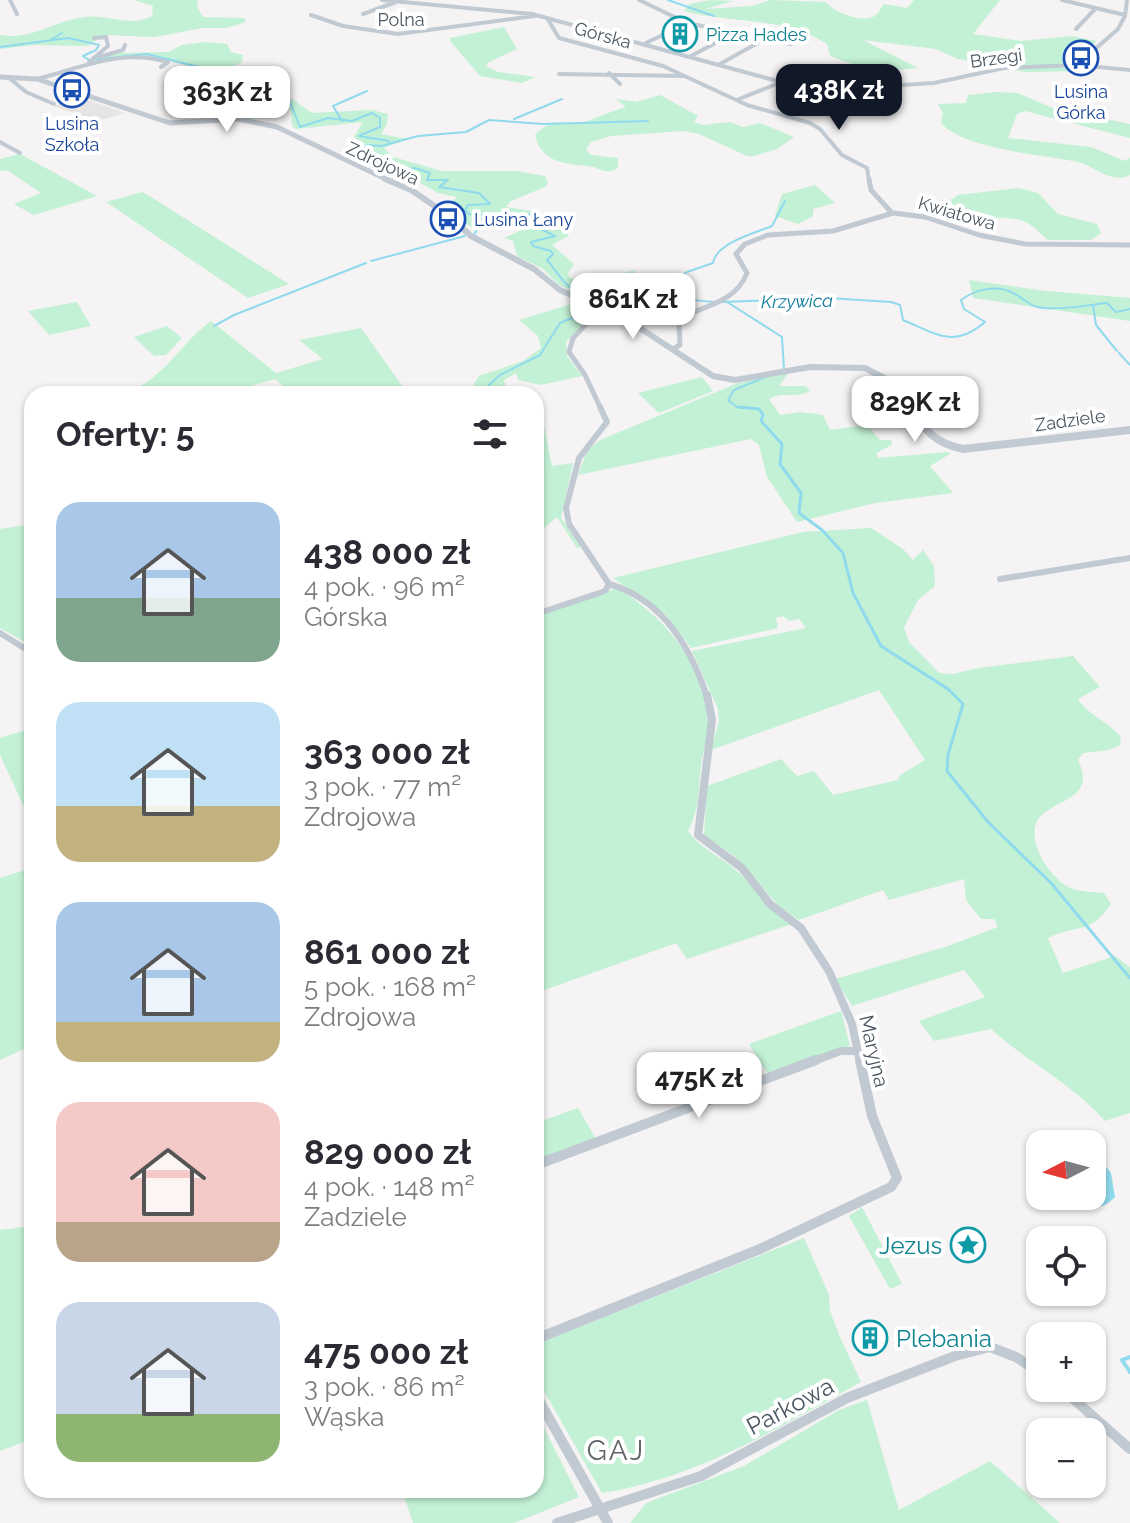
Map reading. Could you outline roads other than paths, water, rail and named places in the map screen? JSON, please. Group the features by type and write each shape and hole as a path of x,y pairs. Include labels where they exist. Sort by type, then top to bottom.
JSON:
{"street":[{"path":"10,0 17,14"},
{"name":"Brzegi","path":"382,0 505,10 540,16 781,82 824,89 934,83 1004,68 1077,65"},
{"path":"639,0 687,23 791,44"},
{"path":"1062,0 1125,15"},
{"path":"1077,65 1118,29 1125,15 1127,0"},
{"path":"363,14 398,1"},
{"path":"1076,29 1093,9 1125,15"},
{"name":"Polna","path":"311,15 346,29 403,35 540,16"},
{"name":"Górska","path":"547,18 559,38 663,66 747,105 820,129 842,155 867,168 871,190 892,213"},
{"path":"645,43 687,23"},
{"path":"691,56 734,33"},
{"path":"84,68 107,48 107,38 94,38"},
{"path":"720,64 765,39"},
{"path":"94,59 123,50 125,45"},
{"path":"37,79 127,55 168,62 161,67"},
{"path":"1077,65 1130,70"},
{"path":"609,73 620,84"},
{"path":"559,74 685,77"},
{"name":"Zdrojowa","path":"0,77 37,79 164,122 183,124 238,119 277,127 411,190 448,215 471,236 534,269 560,290 626,319 674,350"},
{"path":"8,77 26,92 54,104"},
{"path":"739,99 781,82"},
{"path":"0,142 20,153"},
{"name":"Kwiatowa","path":"674,350 680,345 679,324 683,316 733,295 747,278 736,254 750,241 772,235 835,230 866,218 892,213 917,215 993,239 1069,247 1130,245"},
{"path":"544,611 605,591 609,584 566,517 576,465 607,422 585,375 569,352 569,345 575,333 592,321 601,308"},
{"name":"Zadziele","path":"674,350 713,376 727,380 810,367 847,366 877,372 896,384 928,435 955,448 979,449 1094,432 1130,430"},
{"path":"1000,579 1130,558"},
{"name":"Maryjna","path":"544,1336 707,1272 818,1224 891,1187 897,1175 872,1116 852,1024 834,980 801,928 770,904 742,868 698,835 704,810 705,757 712,720 710,704 694,662 665,618 641,598 609,584"},
{"path":"0,633 24,648"},
{"path":"544,1162 841,1051 857,1051"},
{"name":"Parkowa","path":"557,1523 701,1476 847,1398 955,1356 990,1347 1026,1364"},
{"path":"1077,1402 1130,1449"},
{"path":"544,1409 608,1523"}],"water":[{"path":"1106,1167 1111,1173 1115,1197 1106,1204"}],"waterway":[{"path":"668,0 714,16"},
{"name":"Krzywica","path":"52,39 62,33"},
{"name":"Krzywica","path":"0,47 68,38 99,45 96,50 83,56 89,60 147,54 203,68 205,71 189,77 189,83 229,84 226,92 243,99 236,105 269,100 290,102 300,127 328,118 341,120"},
{"path":"341,120 333,106 367,91"},
{"path":"514,119 562,99"},
{"name":"Krzywica","path":"341,120 352,121 372,113 380,118 380,127 359,136 389,141"},
{"name":"Krzywica","path":"484,215 469,214 465,210 468,205 490,204 479,193 439,187 448,180 427,180 430,173 415,168 392,171 390,169 396,162 379,162 378,154 363,150 367,145 381,146 418,136 466,132 489,120 543,124 648,121"},
{"path":"662,288 687,272 713,263 729,244 772,226 785,201"},
{"name":"Krzywica","path":"484,215 509,217 532,214 538,218 539,228 555,236 531,242 533,246 551,251 553,254 547,260 564,282 577,291 590,291 618,278 638,275 674,295 715,302"},
{"path":"474,235 484,215"},
{"path":"371,261 465,236"},
{"path":"214,326 234,315 366,263"},
{"name":"Krzywica","path":"722,302 828,298 891,302 900,305 903,320 936,334 954,337 964,335 985,322 964,309 961,300 987,289 1008,291 1043,308 1107,303 1116,312 1130,309"},
{"path":"579,292 591,301"},
{"path":"727,302 782,337 784,369"},
{"path":"1093,305 1096,325 1117,351"},
{"path":"489,386 500,375 540,355 560,323 595,308"},
{"path":"1119,353 1130,365"},
{"path":"759,409 737,407 728,400 734,390 768,376"},
{"path":"738,407 759,409"},
{"path":"759,409 763,415 761,421 782,444 780,464 801,493 799,513 822,530 843,553 853,593 881,646 948,689 963,704 948,755 947,771 988,822 1051,883 1130,978"},
{"path":"1130,1357 1122,1360 1130,1372"}],"place":[{"name":"Pizza Hades","path":"680,34"},
{"name":"Lusina Górka","path":"1081,58"},
{"name":"Lusina Szkoła","path":"72,90"},
{"name":"Lusina Łany","path":"448,219"},
{"name":"Jezus","path":"968,1245"},
{"name":"Plebania","path":"870,1338"}],"district":[{"name":"GAJ","path":"616,1450"}]}
